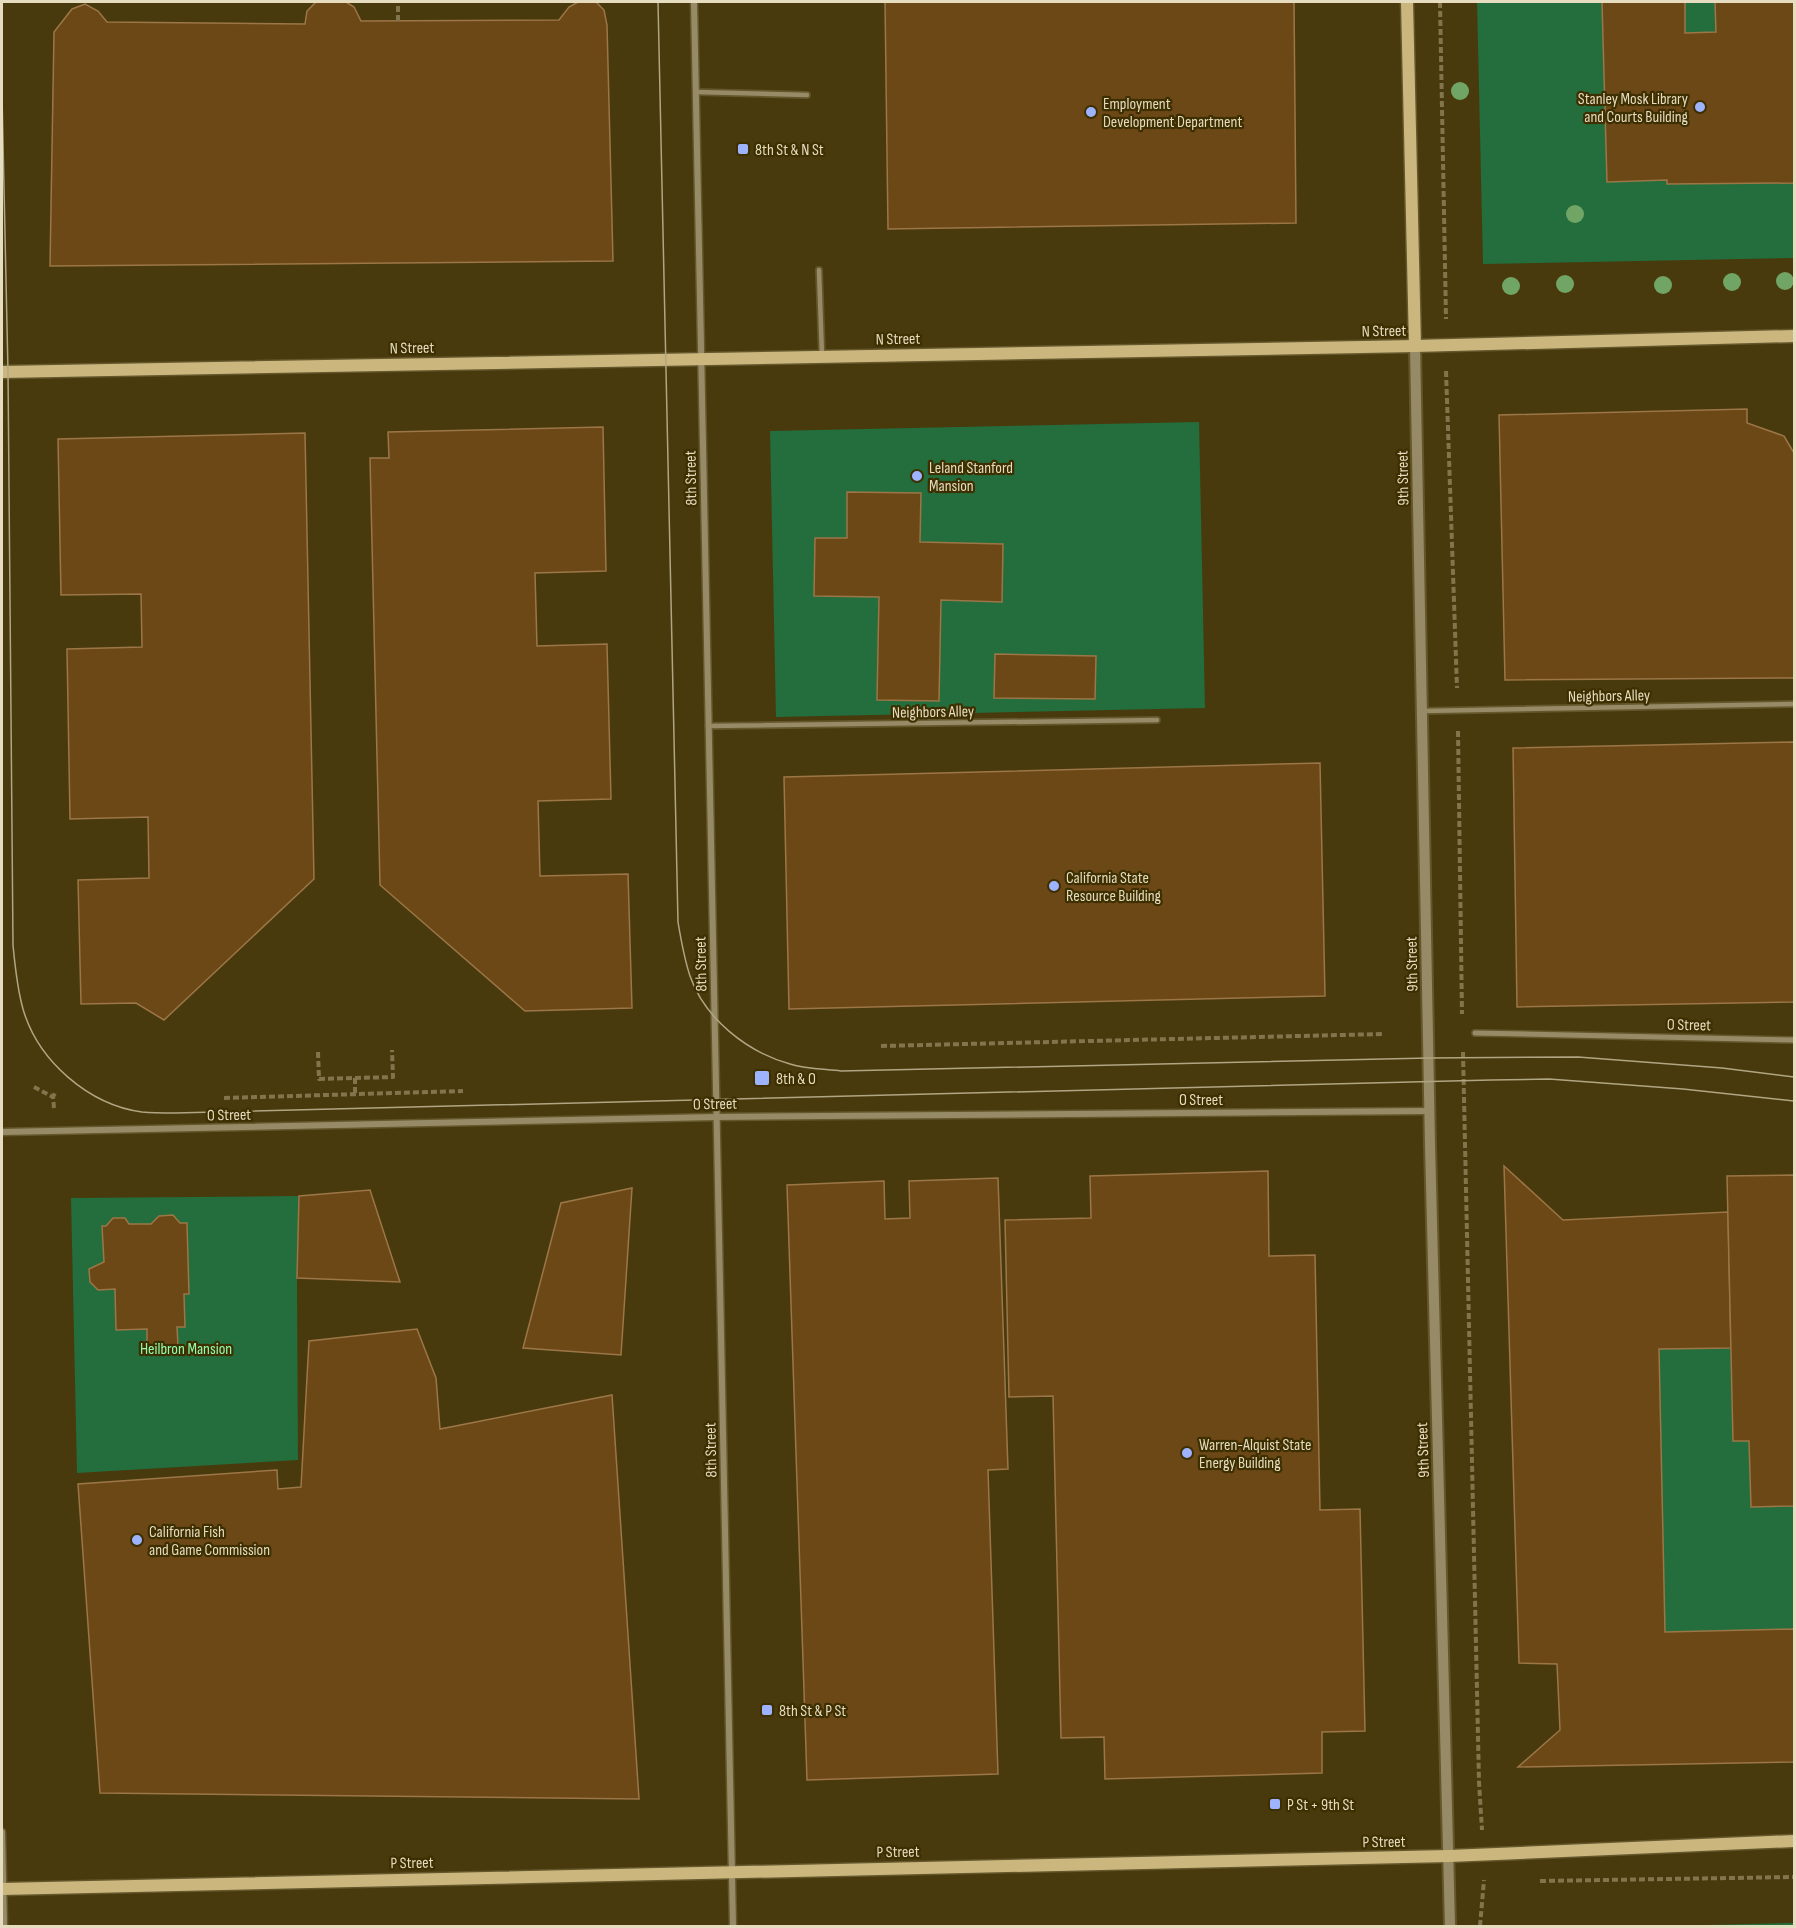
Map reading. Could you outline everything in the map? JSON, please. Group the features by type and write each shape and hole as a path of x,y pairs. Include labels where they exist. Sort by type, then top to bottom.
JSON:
{"main road":[{"name":"9th Street","path":"1407,2 1415,346"},
{"name":"N Street","path":"2,372 1415,346 1794,336"},
{"name":"P Street","path":"2,1888 1449,1856 1794,1841"}],"street":[{"name":"8th Street","path":"694,2 733,1926"},
{"name":"9th Street","path":"1415,346 1424,711 1430,1111 1450,1926"},
{"name":"O Street","path":"1475,1033 1794,1040"},
{"name":"O Street","path":"2,1132 716,1117 1430,1111"},
{"path":"2,1832 4,1926"}],"lane":[{"path":"696,92 807,95"},
{"path":"819,270 822,356"},
{"name":"Neighbors Alley","path":"1424,711 1794,704"},
{"name":"Neighbors Alley","path":"708,726 1157,720"}],"path":[{"path":"398,2 398,21"},
{"path":"1440,2 1446,345 1458,710 1462,1021"},
{"path":"881,1046 1383,1034"},
{"path":"318,1052 319,1079 393,1077 392,1050"},
{"path":"1462,1050 1479,1782 1484,1855 1480,1926"},
{"path":"355,1078 355,1094"},
{"path":"34,1086 53,1097 56,1092"},
{"path":"224,1098 463,1091"}],"green space":[{"path":"1477,2 1794,2 1794,258 1483,264"},
{"path":"1199,422 1205,708 776,717 770,431"},
{"name":"Heilbron Mansion","path":"299,1196 298,1460 77,1473 71,1198"},
{"path":"1731,1348 1733,1441 1749,1441 1751,1507 1794,1506 1794,1629 1665,1632 1659,1349"},
{"path":"1794,1923 1794,1926 1665,1926"}],"building":[{"path":"316,2 346,2 354,7 361,21 559,20 569,7 578,2 596,2 604,10 607,25 613,261 50,266 54,32 72,9 85,4 98,11 107,22 305,24 307,11"},
{"name":"Employment Development Department","path":"885,2 1294,2 1296,223 888,229"},
{"name":"Stanley Mosk Library and Courts Building","path":"1602,2 1685,2 1685,33 1716,32 1715,2 1794,2 1794,183 1667,184 1667,180 1607,182"},
{"path":"1747,409 1747,423 1784,436 1794,453 1794,678 1505,680 1499,415"},
{"path":"603,427 606,571 535,573 537,646 607,644 611,799 538,801 540,876 628,874 632,1008 525,1011 380,885 370,458 389,458 388,432"},
{"path":"305,433 314,879 164,1020 136,1003 81,1004 78,880 149,878 148,817 70,819 67,649 142,647 141,594 61,595 58,439"},
{"path":"847,492 921,493 920,542 1003,544 1002,602 941,600 939,701 877,700 879,597 814,596 815,538 847,538"},
{"path":"995,654 1096,656 1095,699 994,698"},
{"path":"1794,742 1794,1002 1517,1007 1513,748"},
{"name":"California State Resource Building","path":"1320,763 1325,996 789,1009 784,777"},
{"path":"1504,1166 1563,1220 1728,1212 1731,1348 1659,1349 1665,1632 1794,1629 1794,1762 1518,1767 1560,1730 1557,1664 1519,1663"},
{"name":"Warren-Alquist State Energy Building","path":"1268,1171 1269,1256 1315,1255 1320,1510 1360,1509 1365,1731 1322,1732 1322,1773 1105,1779 1104,1737 1061,1738 1053,1396 1009,1397 1005,1220 1091,1218 1090,1176"},
{"path":"1794,1175 1794,1506 1751,1507 1749,1441 1733,1441 1727,1176"},
{"path":"998,1178 1008,1469 988,1470 998,1774 807,1780 787,1185 884,1181 885,1219 910,1218 909,1181"},
{"path":"632,1188 621,1355 523,1348 561,1203"},
{"path":"370,1190 400,1282 297,1278 299,1196"},
{"name":"Heilbron Mansion","path":"173,1215 180,1223 187,1223 189,1294 184,1294 185,1327 177,1327 178,1346 147,1347 147,1329 116,1330 115,1289 98,1290 90,1282 89,1269 104,1262 102,1226 106,1226 113,1218 125,1218 129,1224 151,1224 159,1216"},
{"path":"417,1329 436,1378 440,1429 612,1395 639,1799 100,1793 78,1484 277,1470 278,1489 301,1487 309,1341"}],"tram line":[{"path":"658,2 678,922 690,976 697,992 717,1020 743,1042 774,1059 802,1067 841,1071 1429,1058 1578,1057 1722,1068 1794,1077"},
{"path":"2,95 8,372 13,945 18,985 30,1028 53,1063 85,1090 122,1108 142,1112 175,1113 1549,1079 1683,1089 1794,1101"}],"place":[{"name":"Stanley Mosk Library and Courts Building","path":"1700,107"},
{"name":"Employment Development Department","path":"1091,112"},
{"name":"8th St & N St","path":"743,149"},
{"name":"Leland Stanford Mansion","path":"917,476"},
{"name":"California State Resource Building","path":"1054,886"},
{"name":"8th & O","path":"762,1078"},
{"name":"Warren-Alquist State Energy Building","path":"1187,1453"},
{"name":"California Fish and Game Commission","path":"137,1540"},
{"name":"8th St & P St","path":"767,1710"},
{"name":"P St + 9th St","path":"1275,1804"}]}
